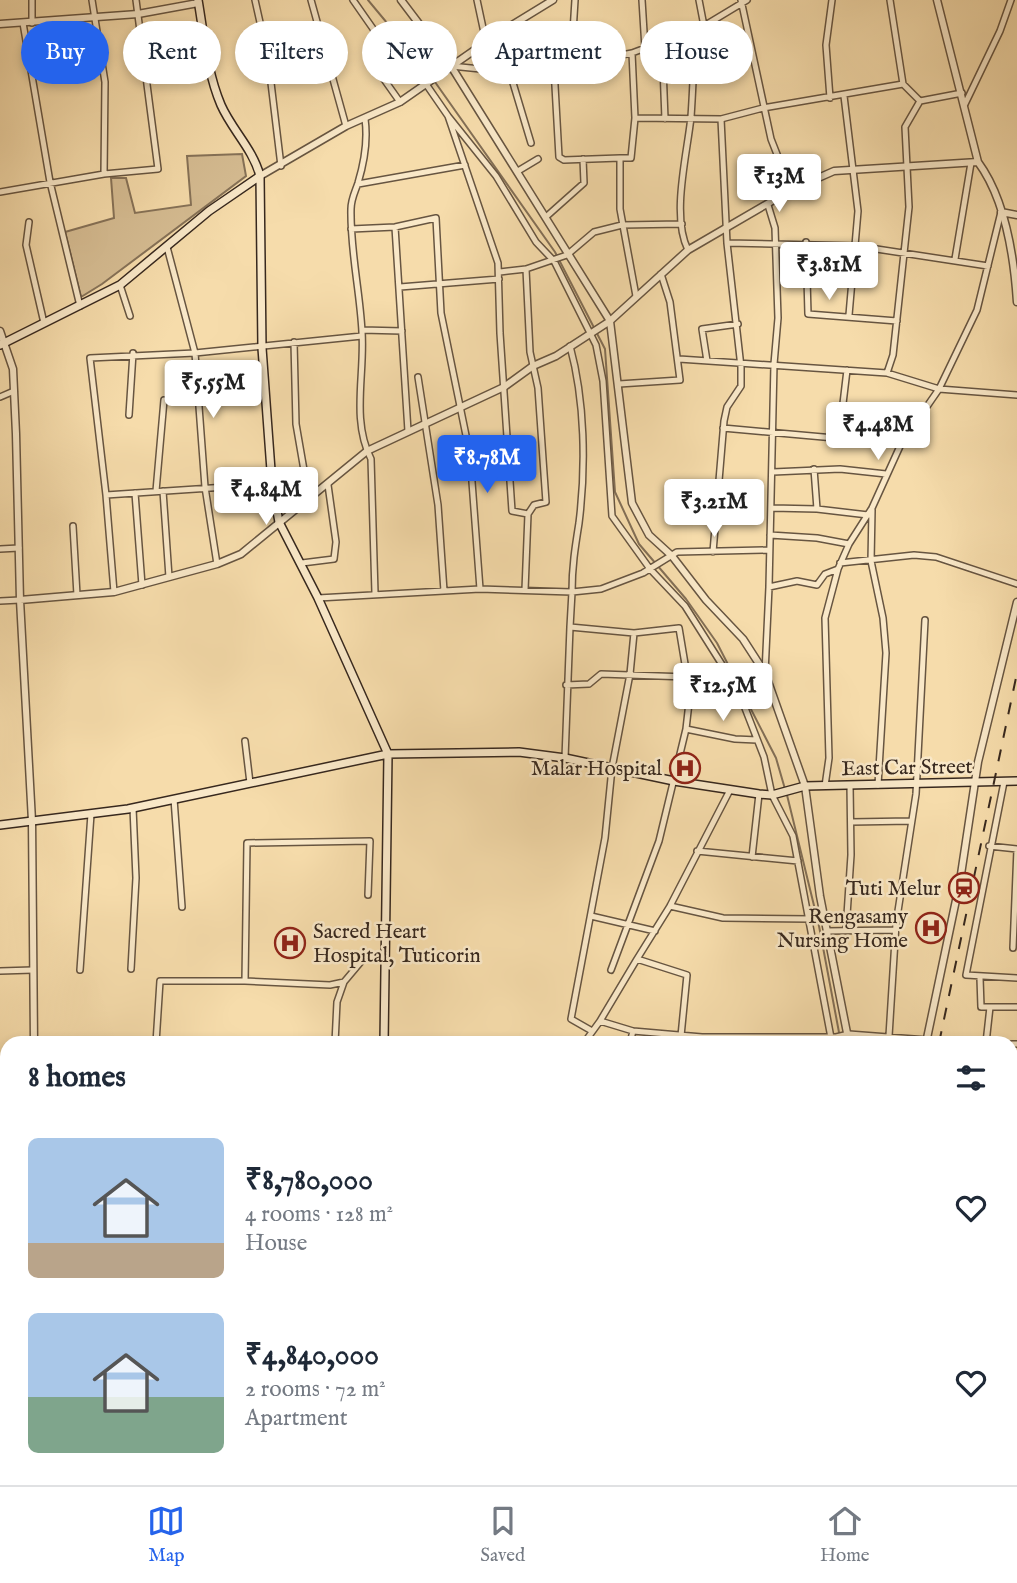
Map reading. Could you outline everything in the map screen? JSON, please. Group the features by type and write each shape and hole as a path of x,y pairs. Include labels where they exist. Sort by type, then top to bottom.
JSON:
{"main road":[{"path":"198,2 211,75 220,102 230,124 250,152 260,176 262,348 272,484 279,522 302,563 388,754 384,1036"},
{"path":"3,343 120,285 209,211 260,176"},
{"path":"0,825 133,808 388,754 519,752 565,758 674,781 758,794 775,794"},
{"name":"East Car Street","path":"775,794 802,787 1017,781"}],"street":[{"path":"32,0 32,21"},
{"path":"92,0 105,82 104,174"},
{"path":"0,192 104,174 158,169 136,0"},
{"path":"256,0 268,58 281,166"},
{"path":"311,0 346,126"},
{"path":"354,0 368,21"},
{"path":"401,0 417,21"},
{"path":"477,0 482,21"},
{"path":"520,21 553,0"},
{"path":"574,21 575,0"},
{"path":"642,0 643,21"},
{"path":"699,0 703,21"},
{"path":"830,98 826,44 832,0"},
{"path":"890,0 903,84 920,101"},
{"path":"937,0 965,104 975,162 955,259"},
{"path":"965,104 1000,31 1011,0"},
{"path":"712,21 743,1 763,108 771,139 791,190"},
{"path":"53,21 138,13 198,2"},
{"path":"0,24 21,23"},
{"path":"626,54 640,50"},
{"path":"555,84 559,157 564,160 631,158 635,118 632,53"},
{"path":"457,75 547,216 609,322 619,384 632,503 649,535 743,639 765,673 802,787 847,1034"},
{"path":"33,84 50,182 79,306"},
{"path":"387,84 400,102"},
{"path":"260,176 346,126 400,102 428,84 448,116 496,176 536,242 556,260 591,332 602,370 612,516 651,568 685,606 737,690 793,836 832,1036"},
{"path":"513,84 531,144"},
{"path":"664,84 665,119"},
{"path":"688,250 681,237 682,184 691,120 693,84"},
{"path":"635,118 721,119 763,108 903,84"},
{"path":"887,373 897,321 909,207 905,127 920,101 962,93"},
{"path":"844,96 858,211 849,315"},
{"path":"448,116 499,276 512,511 528,514"},
{"path":"365,119 367,136 358,184 352,198 351,229 362,333 360,411 367,451 372,459 375,593"},
{"path":"713,552 723,428 727,407 741,386 738,324 727,243 721,119"},
{"path":"518,171 538,159"},
{"path":"547,216 584,183 583,159"},
{"path":"620,159 622,225 636,296"},
{"path":"0,601 114,592 217,564 241,554 367,451 504,387 533,366 609,322 688,250 791,190 834,171 975,162 986,173 1000,212 1015,273 1017,302"},
{"path":"358,184 465,165"},
{"path":"765,673 772,508 774,364 778,318 776,242 768,205"},
{"path":"1000,212 1017,215"},
{"path":"825,786 829,758 825,618 839,566 849,544 872,508 901,444 939,388 977,310 1000,212"},
{"path":"351,229 396,227 436,218 441,313 462,405 470,455 480,589"},
{"path":"29,222 26,245 44,323"},
{"path":"400,287 441,285 526,269 569,254 594,232 622,225 682,224"},
{"path":"396,227 402,365 408,431"},
{"path":"727,243 806,242 857,246 905,251 988,266"},
{"path":"806,242 808,314 849,315 897,321"},
{"path":"167,247 195,353 205,488 217,564"},
{"path":"525,590 528,514 534,505 546,502 526,269"},
{"path":"619,384 680,380 670,302 661,274"},
{"path":"120,285 130,317"},
{"path":"706,361 702,329 738,324"},
{"path":"0,331 14,391 20,600 32,821 34,1036"},
{"path":"114,592 90,358 133,353 195,353 262,348 294,342 328,341 362,333 402,331"},
{"path":"294,342 296,424 309,499"},
{"path":"565,758 572,551 579,522 582,430 582,394 570,346"},
{"path":"129,415 133,353"},
{"path":"678,359 740,361 887,373 939,388 1017,396"},
{"path":"839,437 847,370"},
{"path":"418,377 438,505 444,591"},
{"path":"0,397 14,391"},
{"path":"164,400 160,491 169,577"},
{"path":"723,428 901,444"},
{"path":"814,469 817,509"},
{"path":"773,472 858,469 886,474"},
{"path":"106,495 272,484"},
{"path":"302,563 334,559 337,542 328,485"},
{"path":"135,493 142,585"},
{"path":"772,508 817,509 868,515"},
{"path":"872,508 871,561 883,618 886,653 878,785"},
{"path":"73,526 77,595"},
{"path":"770,535 817,538 849,544"},
{"path":"0,549 19,548"},
{"path":"318,598 480,589 572,592 601,589 684,551 769,550"},
{"path":"769,587 797,581 817,585 825,573 839,566 914,555 936,557 1017,584"},
{"path":"927,1036 977,783 978,762 1017,603"},
{"path":"841,1036 889,1036 895,930 916,784 925,620"},
{"path":"570,627 634,633 679,628 690,694 686,729 659,841 630,925 611,970"},
{"path":"592,1031 571,1019 605,838 612,768 630,674 634,633"},
{"path":"566,685 589,684 601,674 687,677"},
{"path":"686,729 735,739 757,740"},
{"path":"245,741 250,783"},
{"path":"1004,782 966,970 968,976 980,978 1017,978"},
{"path":"846,930 850,785"},
{"path":"589,1036 670,906 696,851 730,790"},
{"path":"752,857 758,794"},
{"path":"174,799 182,907"},
{"path":"131,969 136,878 133,808"},
{"path":"80,970 91,814"},
{"path":"851,822 911,821"},
{"path":"245,981 247,843 370,841 368,895"},
{"path":"989,846 1017,849 1013,948"},
{"path":"696,851 798,861"},
{"path":"670,906 723,918 810,919"},
{"path":"591,916 655,930"},
{"path":"827,931 895,930"},
{"path":"335,1036 337,1002 344,982 365,957"},
{"path":"600,1021 633,1031 681,1036 687,975 637,958"},
{"path":"0,971 33,970"},
{"path":"980,978 981,1007 1017,1007"},
{"path":"156,1036 160,981 330,985 344,982"},
{"path":"987,1036 990,1007"},
{"path":"632,1036 633,1031"}],"shaded area":[{"path":"242,154 246,176 81,297 65,232 114,218 111,178 126,178 135,213 191,205 187,156"}],"waterway":[{"path":"368,0 385,21"},
{"path":"436,84 555,252 605,349 615,492 639,544 686,599 717,643 776,758 785,789"},
{"path":"787,795 819,926 840,1036"}],"railway":[{"path":"940,1036 1017,673"}],"place":[{"name":"Malar Hospital","path":"685,768"},
{"name":"Tuti Melur","path":"964,888"},
{"name":"Rengasamy Nursing Home","path":"931,928"},
{"name":"Sacred Heart Hospital, Tuticorin","path":"290,943"}]}
